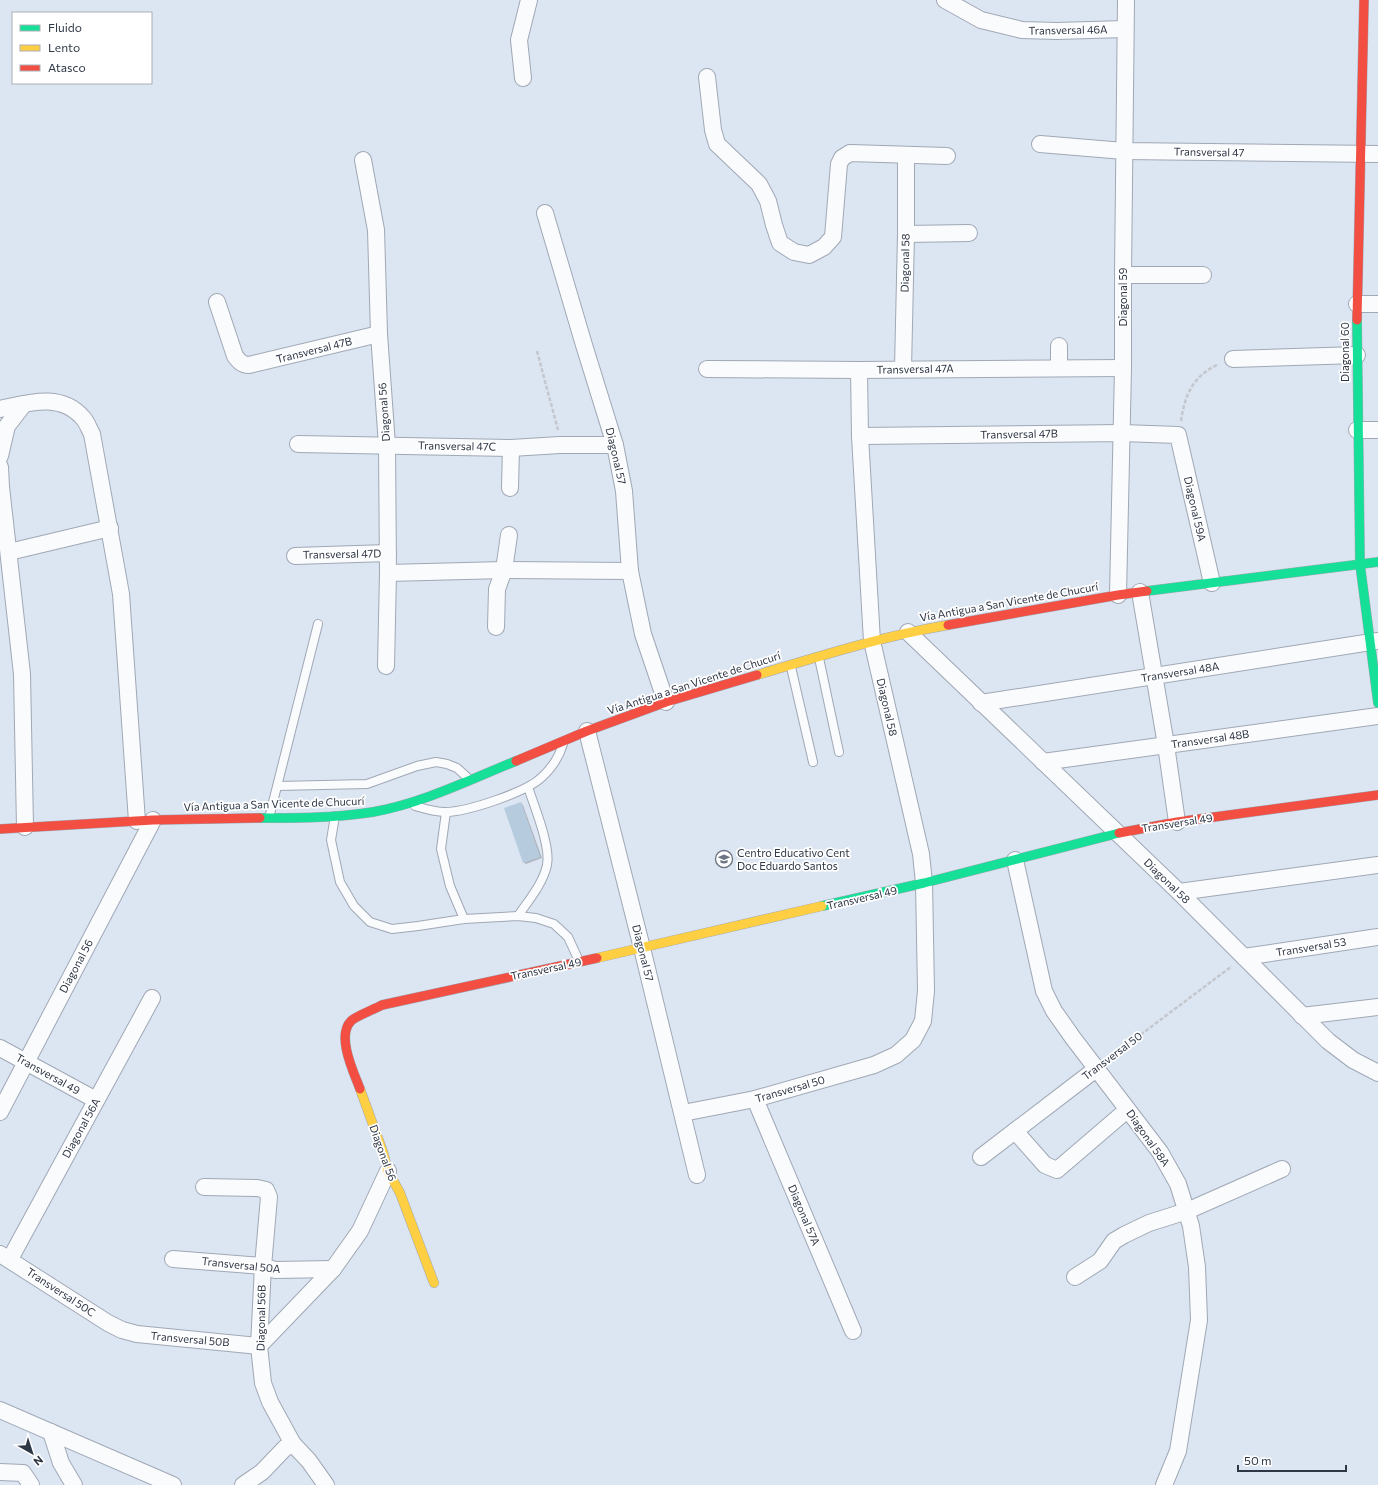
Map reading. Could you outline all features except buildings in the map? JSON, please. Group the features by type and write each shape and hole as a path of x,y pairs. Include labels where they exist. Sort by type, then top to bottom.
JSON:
{"street":[{"path":"523,78 519,40 529,0"},
{"name":"Transversal 46A","path":"945,0 981,20 1022,30 1057,31 1125,29"},
{"name":"Diagonal 59","path":"1118,595 1124,368 1123,275 1126,0"},
{"name":"Diagonal 60","path":"1364,0 1357,304 1357,430 1360,564 1374,642 1378,703"},
{"path":"707,77 713,130 717,144 759,184 768,201 780,243 794,252 809,255 824,248 833,237 839,164 842,158 850,153 906,156 947,156"},
{"name":"Transversal 47","path":"1040,144 1124,151 1378,154"},
{"name":"Diagonal 58","path":"903,369 906,156"},
{"name":"Diagonal 56","path":"364,160 376,230 379,334 387,445 388,573 386,666"},
{"name":"Diagonal 57","path":"545,213 615,444 624,491 630,572 643,634 666,702"},
{"path":"906,234 969,233"},
{"path":"1123,275 1203,275"},
{"name":"Transversal 47B","path":"217,302 235,356 239,362 244,365 379,334"},
{"path":"1357,304 1378,304"},
{"path":"1059,346 1059,368"},
{"path":"1233,359 1357,356"},
{"name":"Transversal 47A","path":"707,368 858,370 1124,368"},
{"name":"Diagonal 58","path":"858,370 860,436 872,641 920,854 924,883 926,991 922,1021 913,1040"},
{"path":"0,410 50,400 67,405 83,417 92,434 121,594 145,821"},
{"path":"0,456 7,426 24,404"},
{"path":"1357,430 1378,430"},
{"name":"Transversal 47B","path":"860,436 1122,432 1178,435"},
{"name":"Diagonal 59A","path":"1178,435 1212,583"},
{"name":"Transversal 47C","path":"298,444 511,448 615,444"},
{"path":"510,488 511,448"},
{"path":"0,467 9,552 7,591 22,674 24,827"},
{"path":"9,552 110,528"},
{"path":"496,627 497,589 504,570 509,535"},
{"name":"Transversal 47D","path":"295,556 388,553"},
{"name":"Vía Antigua a San Vicente de Chucurí","path":"0,829 145,821 336,816 372,812 407,804 470,780 587,731 666,702 790,664 908,632 1118,595 1378,562"},
{"path":"388,573 504,570 630,572"},
{"path":"1140,592 1166,745 1177,822"},
{"name":"Diagonal 58","path":"908,632 1179,892 1328,1041 1353,1060 1378,1073"},
{"name":"Transversal 48A","path":"981,703 1374,642"},
{"name":"Transversal 48B","path":"1043,762 1378,716"},
{"name":"Diagonal 57","path":"587,731 698,1175"},
{"name":"Transversal 49","path":"351,1021 382,1005 642,948 924,883 1117,833 1177,822 1378,795"},
{"name":"Diagonal 56","path":"0,1112 145,821"},
{"name":"Diagonal 58A","path":"1015,860 1044,990 1054,1011 1096,1069 1160,1152 1178,1184 1191,1226 1197,1267 1198,1320 1178,1451 1164,1485"},
{"path":"1179,892 1378,865"},
{"name":"Transversal 53","path":"1244,957 1378,937"},
{"name":"Diagonal 56A","path":"5,1256 96,1100 152,998"},
{"path":"1302,1016 1378,1007"},
{"name":"Diagonal 56","path":"351,1021 345,1034 346,1049 383,1152 388,1171 400,1193 434,1283"},
{"name":"Transversal 50","path":"683,1113 755,1099 874,1065 896,1055 913,1040"},
{"name":"Transversal 49","path":"0,1048 96,1100"},
{"name":"Transversal 50","path":"982,1157 1096,1069"},
{"name":"Diagonal 57A","path":"755,1099 853,1331"},
{"path":"1015,1131 1045,1165 1057,1170 1128,1110"},
{"path":"1075,1277 1100,1260 1114,1241 1149,1223 1187,1211 1282,1169"},
{"path":"259,1346 332,1269 360,1230 388,1171"},
{"name":"Diagonal 56B","path":"204,1186 257,1188 266,1190 269,1197 263,1266 259,1346 263,1383 270,1402 290,1439 309,1461 326,1485"},
{"name":"Transversal 50C","path":"5,1256 108,1323 122,1330"},
{"name":"Transversal 50A","path":"173,1259 263,1266 275,1270 332,1269"},
{"name":"Transversal 50B","path":"122,1330 137,1334 259,1346"},
{"path":"0,1410 173,1485"},
{"path":"51,1432 62,1463 74,1485"},
{"path":"242,1485 262,1472 286,1448 290,1439"},
{"path":"0,1472 23,1473 31,1485"}],"lane":[{"path":"269,818 318,624"},
{"path":"818,656 839,752"},
{"path":"790,664 813,762"},
{"path":"407,804 432,811 446,812 464,810 485,804 528,787 552,768 559,756 565,740"},
{"path":"278,786 367,784 417,766 436,762 457,768 470,780"},
{"path":"518,916 540,883 547,865 547,849 528,787"},
{"path":"446,812 441,849 450,886 464,919"},
{"path":"336,816 331,840 340,882 354,906 370,922 392,929 464,919 518,916 536,918 554,924 568,937 579,962"}],"path":[{"path":"536,351 557,423 560,445"},
{"path":"1178,435 1183,406 1192,385 1209,369 1233,359"},
{"name":"Transversal 50","path":"1096,1069 1244,957"}],"traffic: fast":[{"path":"1357,320 1360,564 1378,703"},
{"path":"1147,591 1378,562"},
{"path":"260,818 331,817 392,808 428,797 516,761"},
{"path":"822,906 924,883 1119,833"}],"traffic: slow":[{"path":"757,675 876,641 948,625"},
{"path":"597,958 822,906"},
{"path":"360,1089 383,1152 388,1171 400,1193 434,1283"}],"traffic: jam":[{"path":"1357,320 1364,0"},
{"path":"948,625 1147,591"},
{"path":"516,761 587,731 666,702 757,675"},
{"path":"1119,833 1177,822 1378,795"},
{"path":"0,829 153,820 260,818"},
{"path":"360,1089 348,1055 345,1036 351,1021 357,1017 382,1005 597,958"}],"place":[{"name":"Centro Educativo Cent Doc Eduardo Santos","path":"724,859"}]}
